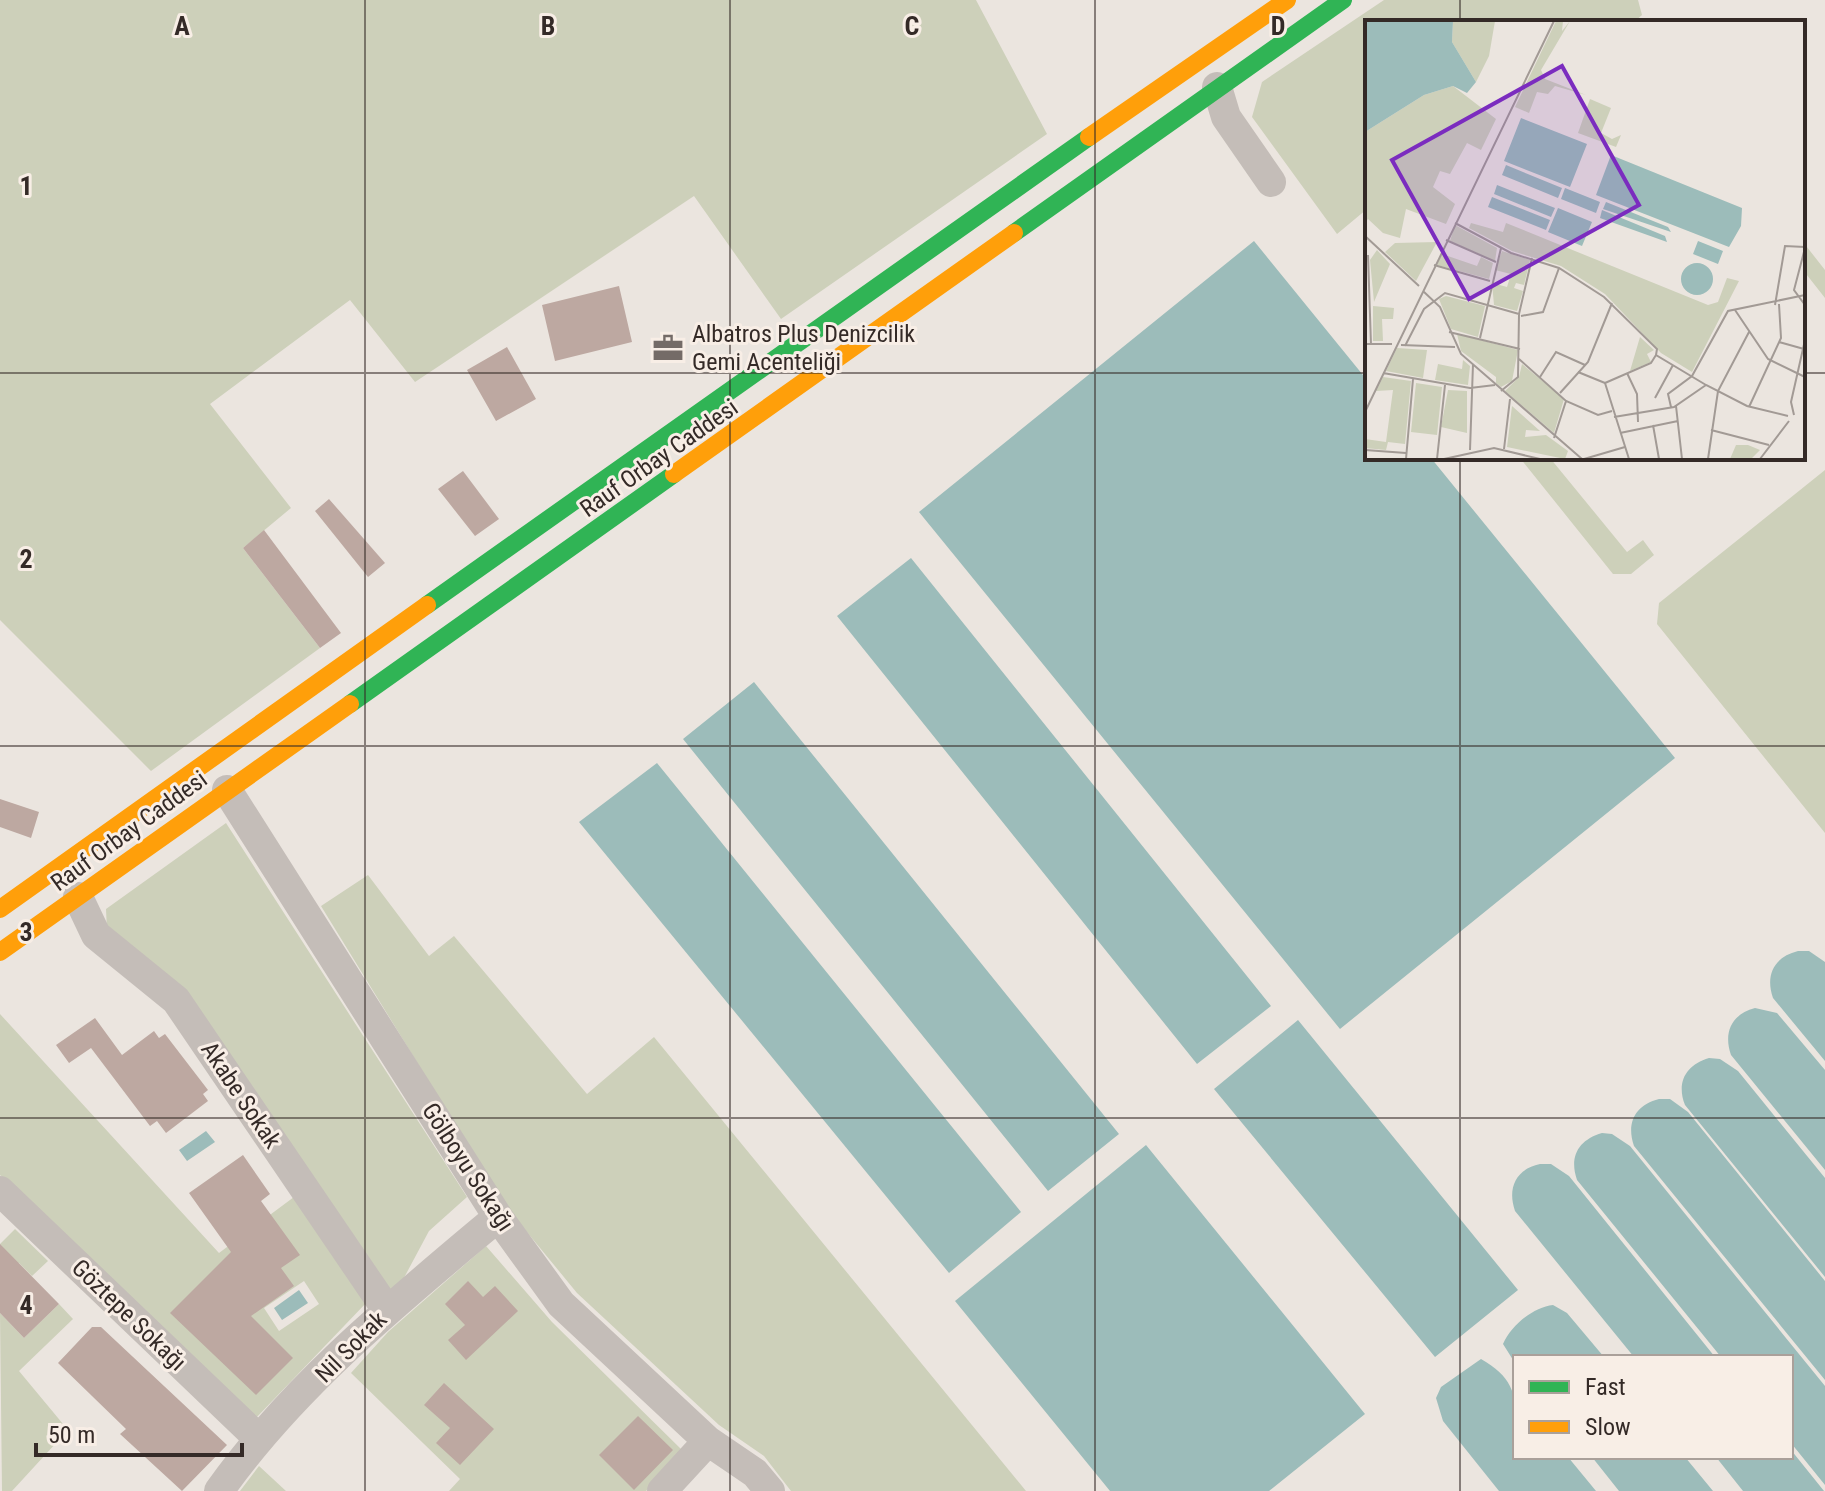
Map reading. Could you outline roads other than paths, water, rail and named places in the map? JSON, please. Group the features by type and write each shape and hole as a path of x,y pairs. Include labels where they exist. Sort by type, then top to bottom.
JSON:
{"main road":[{"name":"Rauf Orbay Caddesi","path":"0,909 811,331 1287,0"},
{"name":"Rauf Orbay Caddesi","path":"0,952 1343,0"},
{"path":"1198,61 1217,87"}],"street":[{"path":"1217,87 1226,117 1271,182"},
{"name":"Gölboyu Sokağı","path":"227,790 498,1217 561,1304 708,1441 755,1473 770,1491"},
{"name":"Akabe Sokak","path":"78,897 96,935 176,1000 387,1310"},
{"name":"Göztepe Sokağı","path":"0,1191 259,1439"},
{"name":"Nil Sokak","path":"219,1491 259,1439 387,1310 498,1217"},
{"path":"662,1491 708,1441"}],"water":[{"path":"1254,241 1365,378 1365,460 1433,460 1675,758 1340,1029 919,512"},
{"path":"911,558 1271,1006 1197,1064 837,616"},
{"path":"754,682 1119,1134 1048,1191 683,739"},
{"path":"657,763 1021,1212 949,1273 579,822"},
{"path":"1798,951 1809,951 1825,962 1825,1061 1773,998 1771,990 1771,975 1777,962"},
{"path":"1755,1008 1777,1013 1825,1070 1825,1170 1731,1055 1728,1039 1731,1025 1740,1015"},
{"path":"1298,1020 1518,1290 1435,1357 1214,1089"},
{"path":"1709,1058 1720,1059 1738,1071 1825,1178 1825,1277 1685,1105 1682,1089 1685,1076 1694,1065"},
{"path":"1659,1099 1670,1099 1688,1112 1825,1281 1825,1380 1634,1146 1631,1130 1634,1116 1638,1110"},
{"path":"206,1131 215,1142 187,1161 179,1150"},
{"path":"1612,1134 1630,1146 1825,1386 1825,1485 1793,1445 1793,1355 1719,1355 1577,1180 1575,1157 1581,1145 1594,1136"},
{"path":"1146,1145 1365,1414 1269,1491 1110,1491 955,1301"},
{"path":"1551,1164 1569,1176 1713,1355 1632,1355 1515,1211 1513,1187 1519,1175 1532,1167"},
{"path":"299,1290 308,1303 282,1320 274,1308"},
{"path":"1553,1305 1567,1313 1602,1355 1513,1355 1513,1360 1503,1344 1507,1337 1517,1324"},
{"path":"1481,1359 1495,1369 1512,1389 1513,1459 1570,1459 1596,1491 1499,1491 1443,1421 1436,1398 1441,1387"},
{"path":"1793,1452 1824,1491 1743,1491 1718,1459 1793,1459"},
{"path":"1594,1459 1687,1459 1713,1491 1619,1491"}],"place":[{"name":"Albatros Plus Denizcilik Gemi Acenteliği","path":"668,348"}]}
